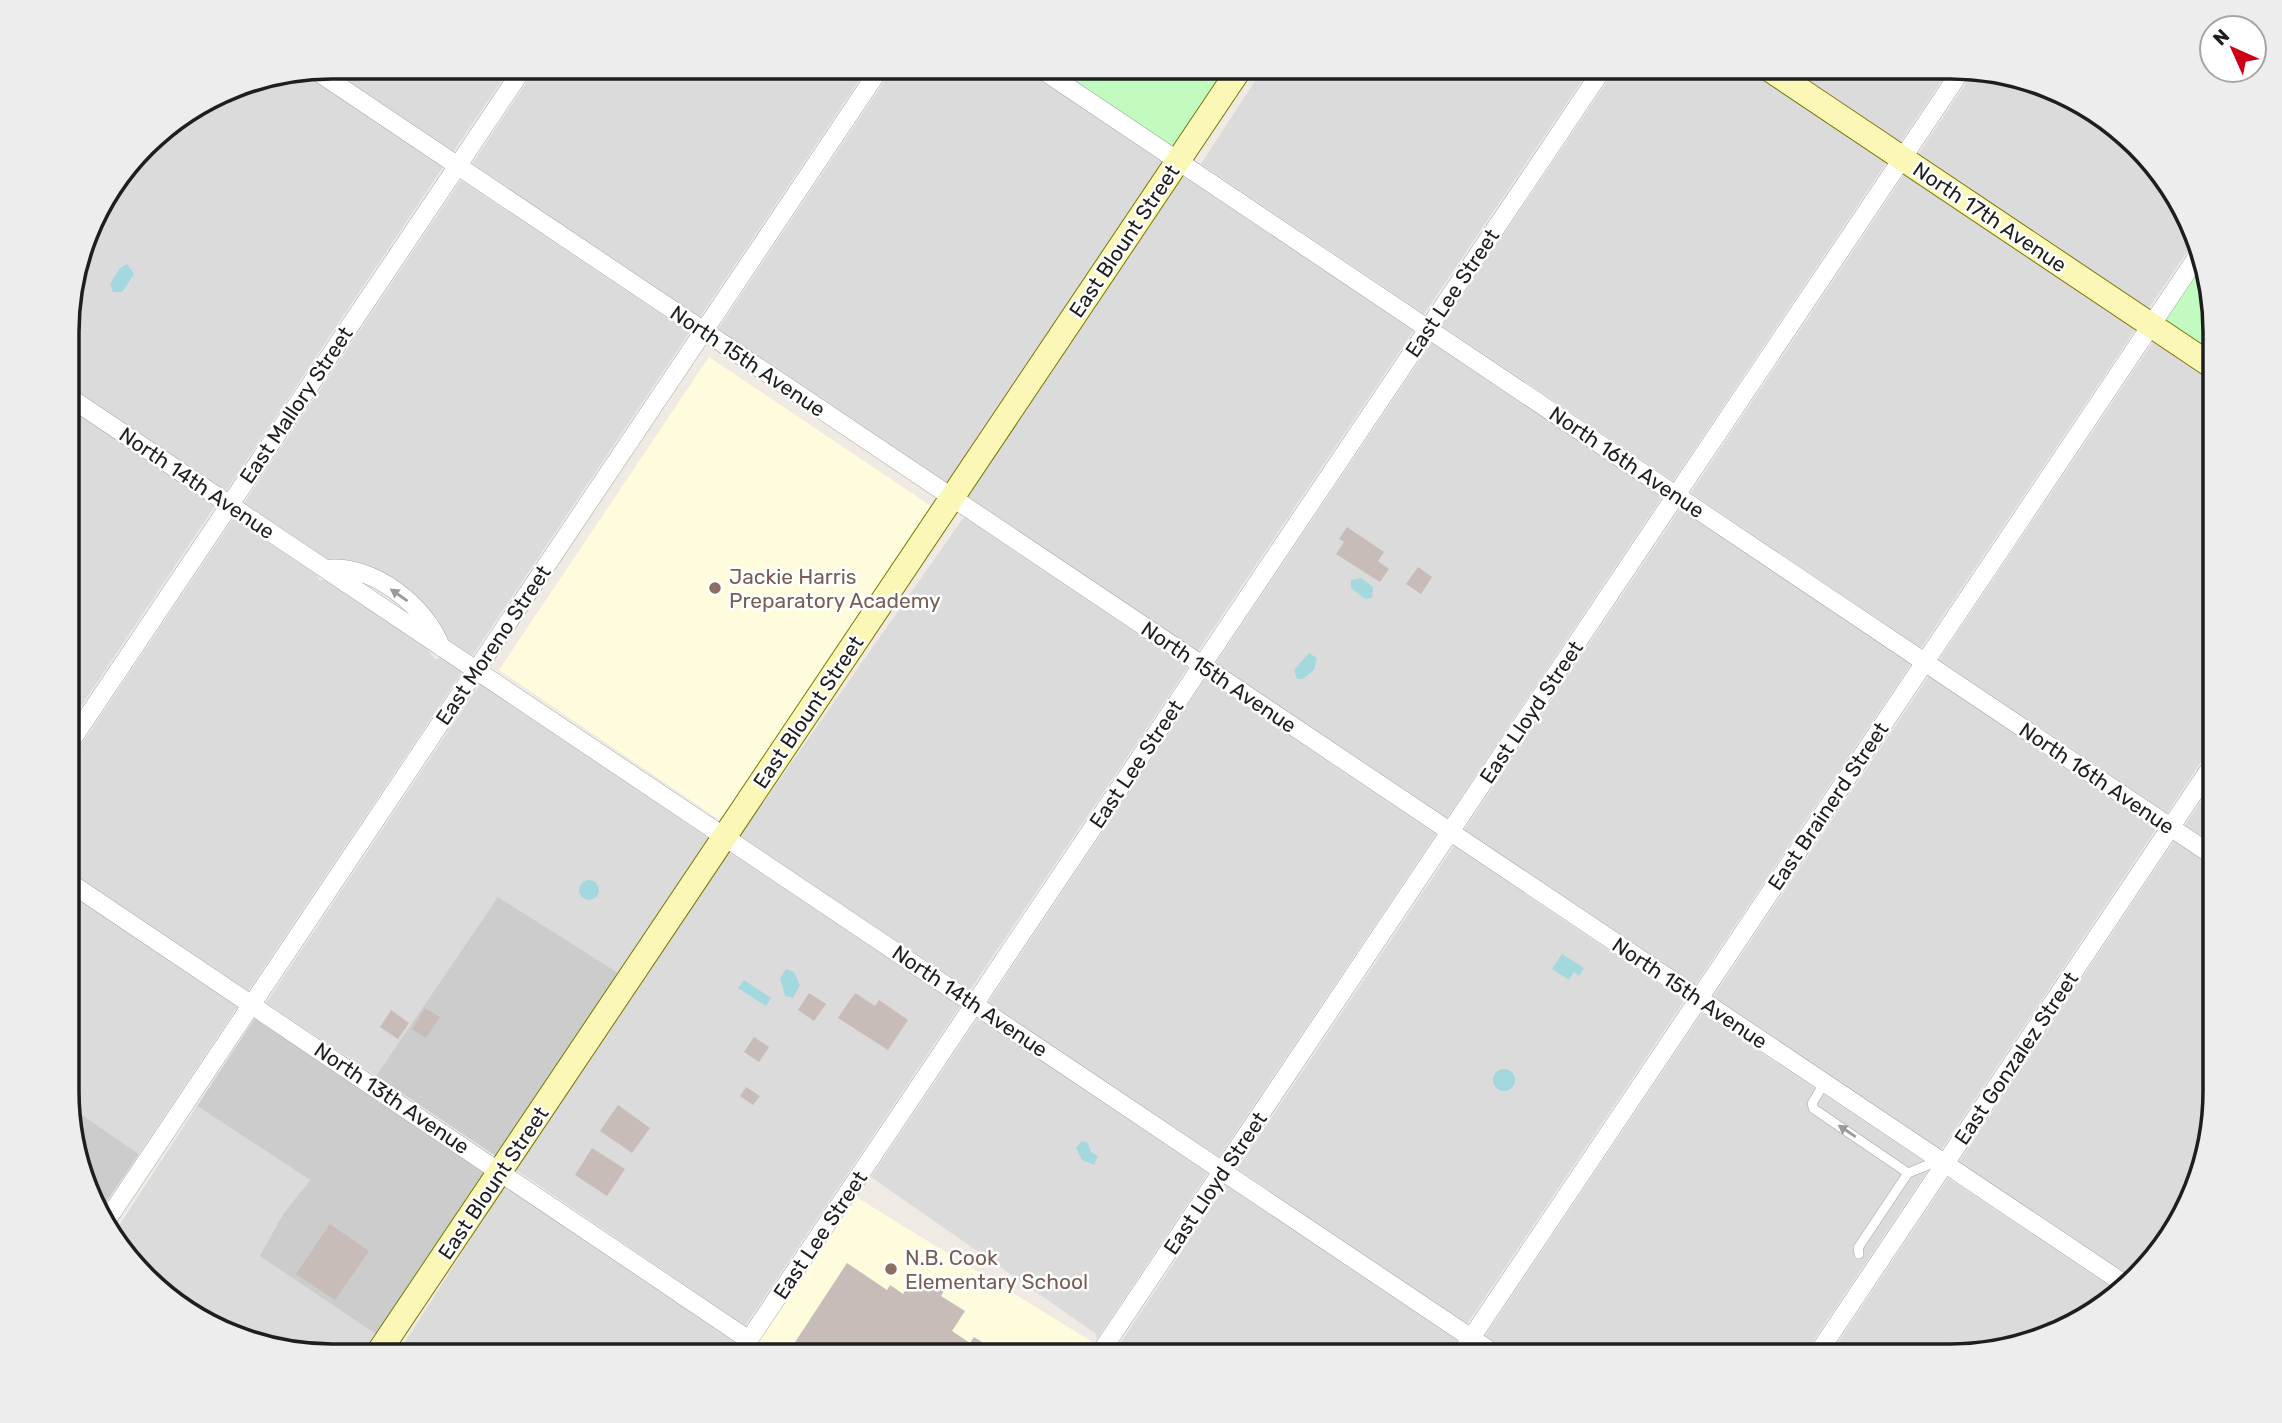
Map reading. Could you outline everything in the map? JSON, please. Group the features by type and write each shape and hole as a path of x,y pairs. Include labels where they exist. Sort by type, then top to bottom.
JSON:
{"street":[{"name":"North 15th Avenue","path":"328,79 2118,1280"},
{"name":"East Mallory Street","path":"79,729 515,79"},
{"name":"East Moreno Street","path":"111,1214 872,79"},
{"name":"North 16th Avenue","path":"1057,79 2203,849"},
{"name":"East Blount Street","path":"384,1344 1232,79"},
{"name":"East Lee Street","path":"755,1344 974,1004 1595,79"},
{"name":"North 17th Avenue","path":"1785,79 2203,360"},
{"name":"East Lloyd Street","path":"1106,1344 1956,79"},
{"name":"East Brainerd Street","path":"1467,1344 2194,262"},
{"name":"North 14th Avenue","path":"79,404 326,569 351,571 376,580 401,596 430,625 441,647 1480,1344"},
{"name":"East Gonzalez Street","path":"1824,1344 1942,1162 2203,779"},
{"name":"North 13th Avenue","path":"79,889 500,1171 746,1344"}],"lane":[{"path":"1824,1083 1812,1104 1814,1109 1908,1172"},
{"path":"1859,1254 1857,1248 1908,1172 1942,1162"}],"shaded area":[{"path":"313,79 443,167 226,491 79,393 79,315 87,266 98,235 121,191 153,153 178,131 205,113 250,92"},
{"path":"346,79 503,79 453,152"},
{"path":"529,79 860,79 700,317 472,164"},
{"path":"886,79 1039,79 1164,162 948,484 718,329"},
{"path":"1256,79 1583,79 1424,314 1201,164"},
{"path":"1609,79 1767,79 1888,160 1673,481 1442,326"},
{"path":"1801,79 1943,79 1899,144"},
{"path":"1969,79 2032,92 2091,121 2129,153 2161,191 2189,248 2147,311 1917,156"},
{"path":"1906,172 2137,327 1921,648 1691,493"},
{"path":"1181,174 1414,330 1198,651 966,496"},
{"path":"461,180 689,333 472,656 449,641 438,619 407,588 380,571 353,561 327,559 244,503"},
{"path":"2155,339 2203,372 2203,759 2167,813 1939,660"},
{"path":"1432,342 1662,497 1447,818 1216,663"},
{"name":"Jackie Harris Preparatory Academy","path":"709,357 931,506 721,821 499,670"},
{"path":"79,415 215,506 79,709"},
{"path":"1680,509 1911,664 1695,985 1464,830"},
{"path":"964,517 1188,667 970,990 740,836"},
{"path":"233,519 317,575 319,580 325,580 427,649 435,659 440,658 462,672 248,991 79,878 79,748"},
{"path":"1929,676 2156,829 1941,1150 1713,997"},
{"path":"1205,679 1436,834 1219,1157 988,1003"},
{"path":"480,684 710,839 620,974 498,897 376,1076 266,1003"},
{"path":"2203,798 2203,837 2185,825"},
{"path":"2174,841 2203,860 2201,1124 2195,1157 2184,1188 2161,1232 2151,1245 2125,1274 1959,1162"},
{"path":"1454,846 1684,1001 1467,1324 1237,1169"},
{"path":"728,851 960,1006 745,1326 515,1169"},
{"path":"498,897 620,974 497,1157 376,1076"},
{"path":"79,900 238,1006 139,1154 80,1113"},
{"path":"1702,1013 1931,1166 1811,1344 1497,1344 1485,1336"},
{"path":"255,1018 486,1173 377,1335 260,1256 283,1214 310,1180 197,1106"},
{"path":"978,1018 1208,1173 1097,1339 1095,1333 871,1177"},
{"path":"197,1106 310,1180 283,1214 261,1256 377,1335 371,1344 315,1344 266,1336 235,1325 191,1302 178,1292 153,1270 118,1227"},
{"path":"80,1113 139,1154 105,1204 87,1157"},
{"path":"1948,1178 2111,1286 2091,1302 2062,1318 2016,1336 1967,1344 1837,1344"},
{"path":"505,1185 734,1342 733,1344 404,1344"},
{"path":"1226,1185 1457,1340 1454,1344 1120,1344"},
{"name":"N.B. Cook Elementary School","path":"856,1197 1091,1341 1089,1344 757,1344"}],"green space":[{"path":"1069,79 1219,79 1173,150"},
{"path":"2196,273 2203,315 2203,348 2164,321"}],"water":[{"path":"127,264 134,274 122,292 113,292 110,284 120,268"},
{"path":"1361,578 1373,587 1372,598 1365,599 1351,588 1351,580"},
{"path":"1309,653 1317,658 1314,670 1303,679 1297,679 1294,670"},
{"path":"589,880 596,883 599,890 596,897 589,900 582,897 579,890 582,883"},
{"path":"1562,954 1584,968 1579,976 1574,972 1569,980 1552,969"},
{"path":"786,969 794,972 800,985 793,998 785,996 780,978"},
{"path":"744,980 771,998 766,1006 738,988"},
{"path":"1504,1069 1514,1076 1515,1080 1508,1090 1504,1091 1494,1084 1493,1080 1500,1070"},
{"path":"1082,1141 1088,1143 1091,1152 1098,1156 1094,1165 1082,1160 1076,1148"}],"building":[{"path":"1347,527 1384,552 1378,561 1389,569 1380,582 1336,554 1344,542 1339,539"},
{"path":"1418,567 1432,577 1421,594 1406,584"},
{"path":"809,993 826,1004 814,1021 798,1010"},
{"path":"855,993 875,1006 879,1000 908,1020 888,1050 838,1018"},
{"path":"425,1008 440,1017 426,1038 412,1029"},
{"path":"391,1010 409,1023 398,1039 380,1027"},
{"path":"754,1037 769,1047 759,1062 744,1052"},
{"path":"746,1087 760,1096 753,1105 740,1096"},
{"path":"618,1105 650,1128 632,1153 600,1131"},
{"path":"592,1148 625,1169 607,1196 575,1175"},
{"path":"330,1224 369,1251 335,1300 296,1274"},
{"path":"847,1263 887,1290 890,1285 903,1294 917,1273 944,1291 941,1296 965,1311 952,1331 970,1343 974,1337 985,1344 794,1344"}],"place":[{"name":"Jackie Harris Preparatory Academy","path":"715,588"},
{"name":"N.B. Cook Elementary School","path":"891,1269"}]}
